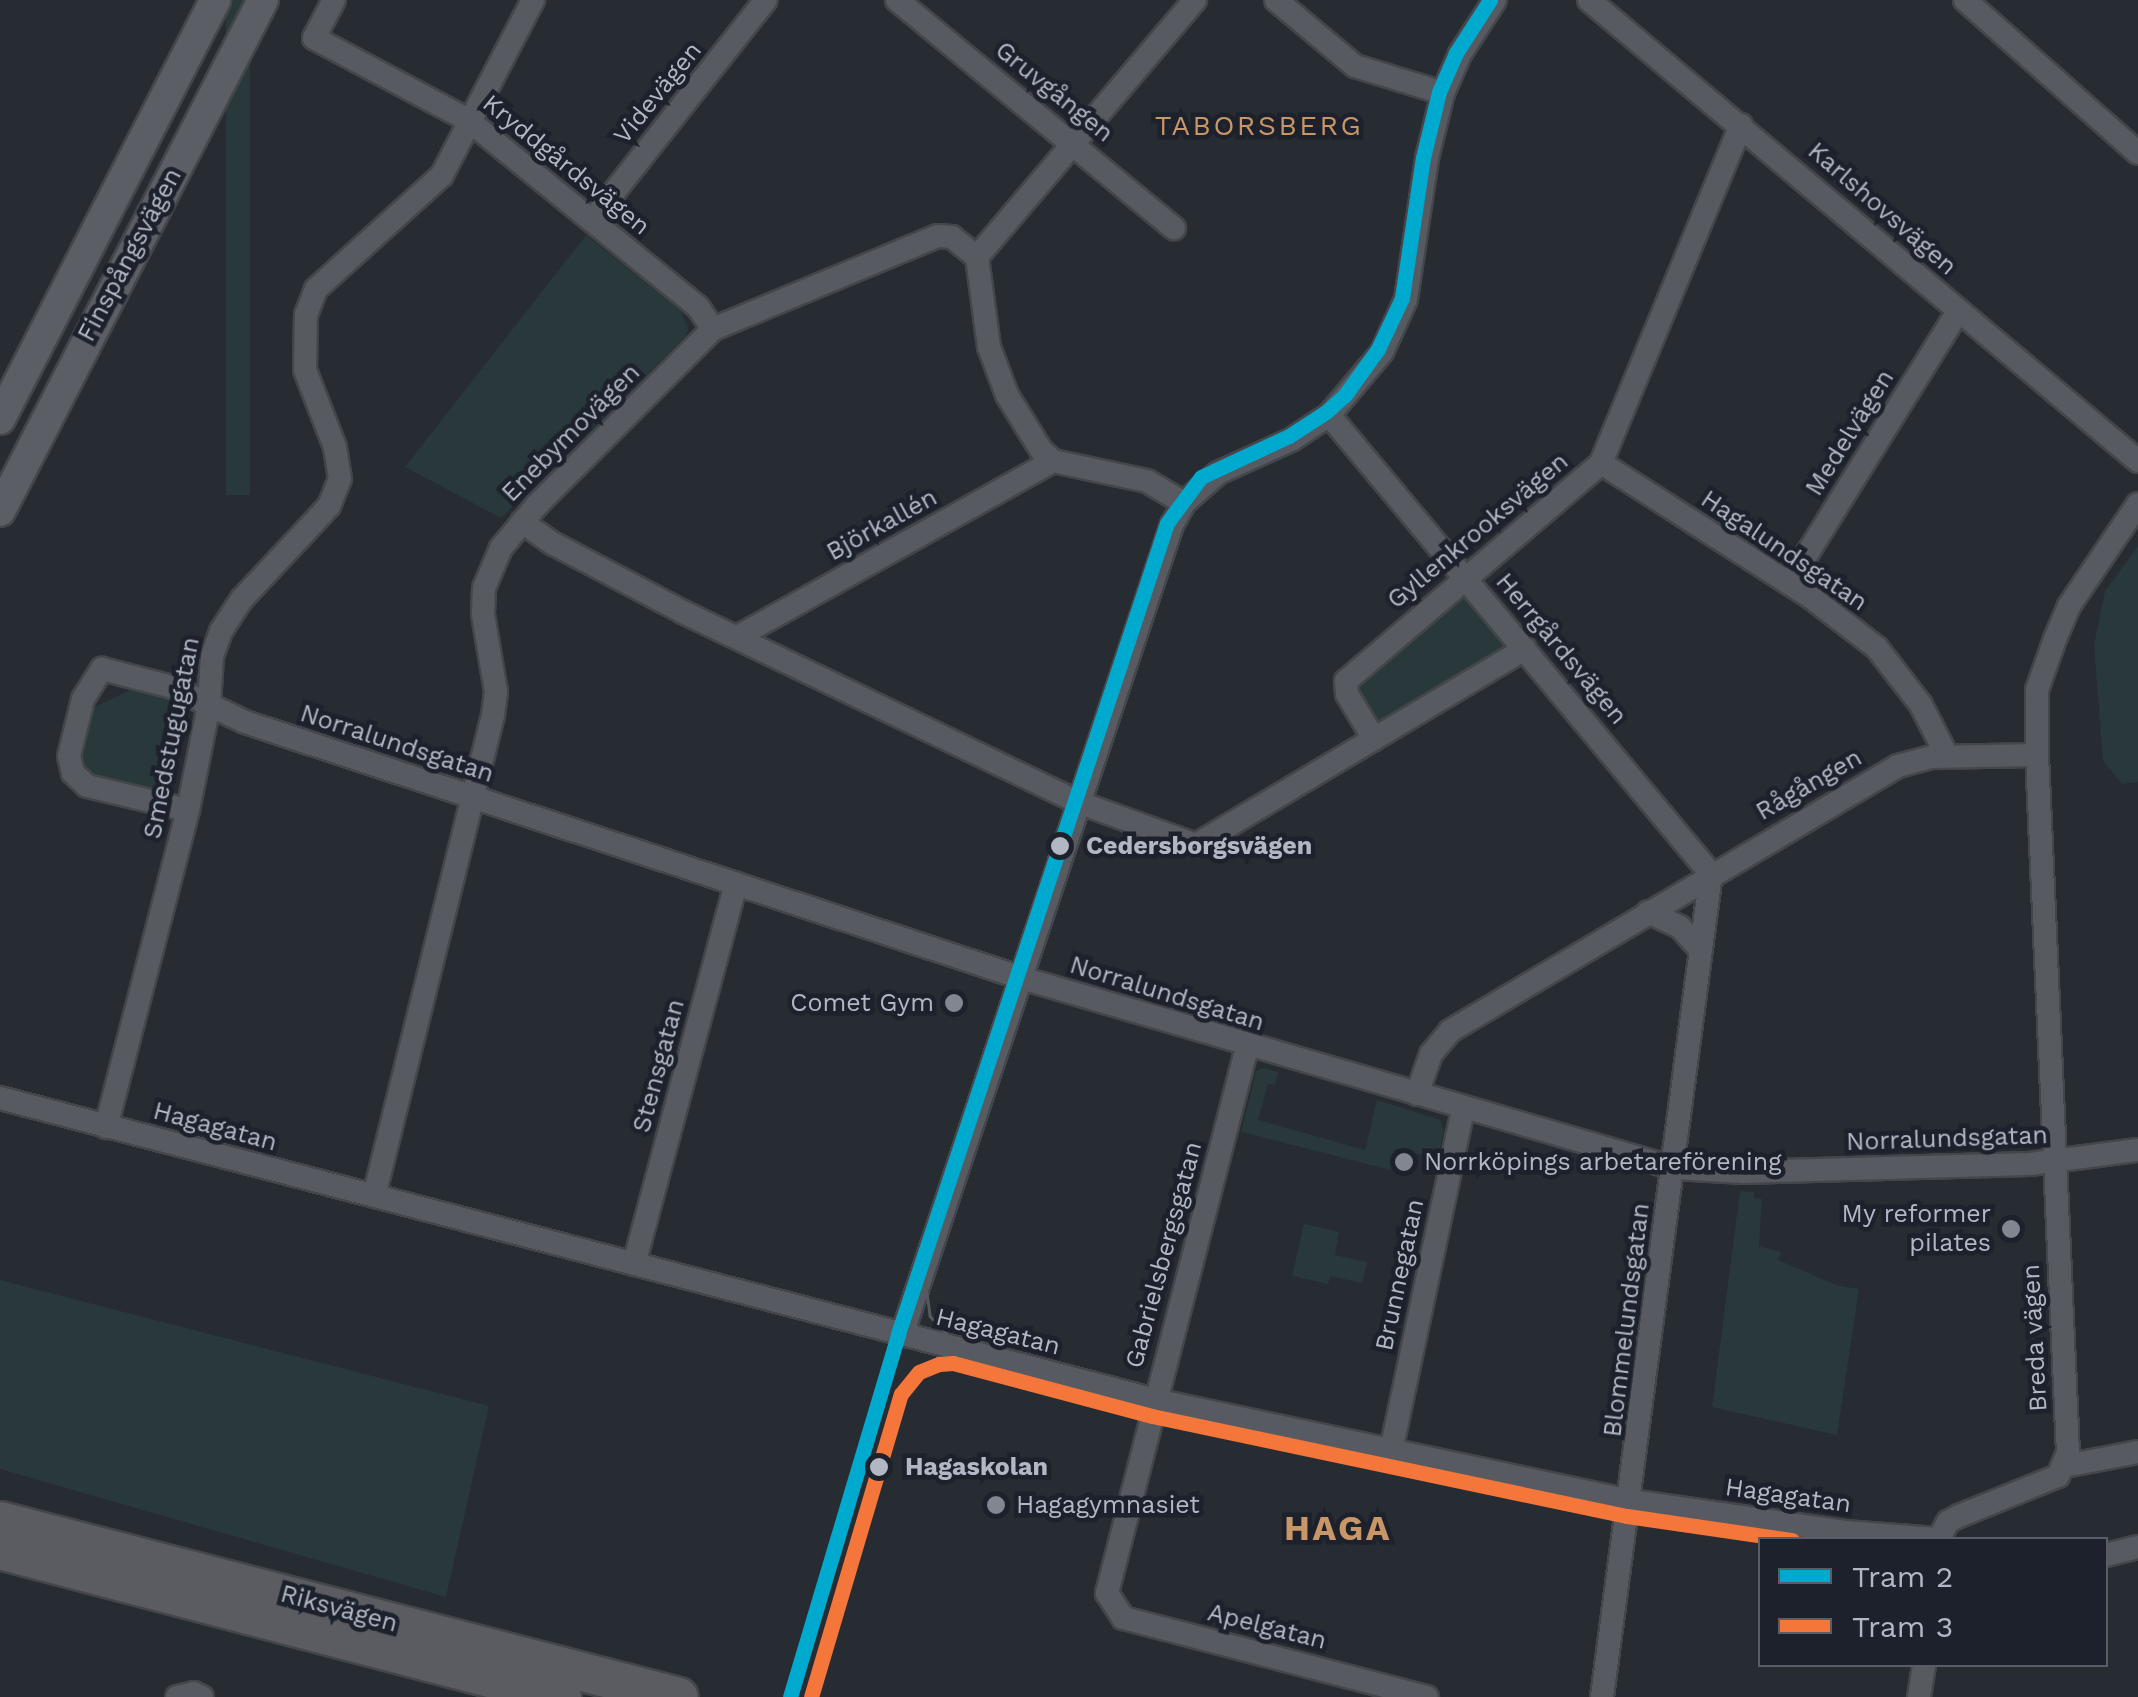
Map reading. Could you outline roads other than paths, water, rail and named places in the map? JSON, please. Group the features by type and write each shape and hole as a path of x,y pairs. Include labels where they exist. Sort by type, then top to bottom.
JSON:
{"highway":[{"path":"0,1494 164,1578"},
{"name":"Riksvägen","path":"0,1522 164,1578 562,1697"},
{"name":"Riksvägen","path":"0,1550 164,1578 679,1697"},
{"path":"0,1573 164,1578"}],"main road":[{"name":"Finspångsvägen","path":"0,419 215,0"},
{"name":"Finspångsvägen","path":"0,511 263,0"}],"street":[{"name":"Kryddgårdsvägen","path":"334,0 314,38 468,120 698,307 714,329"},
{"name":"Smedstugugatan","path":"106,1127 188,810 208,705 212,656 221,631 242,599 329,506 340,479 335,447 306,370 306,315 316,289 442,175 533,0"},
{"name":"Videvägen","path":"592,220 766,0"},
{"name":"Gruvgången","path":"897,0 1174,228"},
{"path":"1184,503 1148,481 1053,461 1022,422 994,360 983,324 977,257 1196,0"},
{"path":"1276,0 1355,66 1443,93"},
{"path":"902,1336 1172,524 1184,503 1218,473 1291,440 1329,415 1366,376 1402,311 1443,93 1460,54 1495,0"},
{"name":"Karlshovsvägen","path":"1589,0 2138,461"},
{"path":"1965,0 2138,153"},
{"name":"Gyllenkrooksvägen","path":"1374,739 1347,694 1346,681 1602,463 1741,125"},
{"name":"Enebymovägen","path":"374,1196 496,692 483,614 484,588 501,548 522,522 714,329 938,236 952,237 977,257"},
{"name":"Medelvägen","path":"1788,583 1958,312"},
{"name":"Herrgårdsvägen","path":"1329,415 1711,874"},
{"name":"Björkallén","path":"737,637 1053,461"},
{"name":"Hagalundsgatan","path":"1602,463 1788,583 1877,648 1921,706 1947,756"},
{"path":"2037,755 2037,690 2054,639 2069,606 2138,504"},
{"path":"522,522 554,544 737,637 1079,803 1196,845 1525,649"},
{"name":"Norralundsgatan","path":"188,810 87,786 74,773 70,756 82,698 102,669 172,687 244,722 1021,978 1463,1110 1674,1168 1743,1172 2054,1163 2138,1150"},
{"name":"Rågången","path":"1417,1094 1431,1054 1450,1032 1898,766 1947,756 2037,755"},
{"name":"Breda vägen","path":"2037,755 2068,1437 2065,1466"},
{"name":"Blommelundsgatan","path":"1602,1697 1631,1502 1711,874"},
{"name":"Stensgatan","path":"634,1264 736,882"},
{"path":"1648,912 1680,927 1701,950"},
{"name":"Gabrielsbergsgatan","path":"1107,1593 1247,1047"},
{"name":"Hagagatan","path":"0,1098 1155,1400 1631,1502 1846,1532 1912,1537"},
{"name":"Brunnegatan","path":"1390,1451 1463,1110"},
{"path":"1939,1537 1948,1522 2046,1484 2065,1466 2138,1452"},
{"path":"2108,1554 2138,1547"},
{"name":"Apelgatan","path":"1107,1593 1123,1618 1426,1697"},
{"path":"1920,1697 1924,1667"}],"tram line":[{"name":"2","path":"790,1697 898,1334 1167,523 1201,477 1289,436 1326,412 1345,395 1378,349 1402,298 1423,158 1439,92 1456,53 1490,0"},
{"path":"925,1279 930,1316 955,1343"},
{"name":"3","path":"811,1697 901,1394 919,1372 939,1364 953,1363 1152,1416 1627,1516 1771,1537"}],"place":[{"name":"Cedersborgsvägen","path":"1060,846"},
{"name":"Comet Gym","path":"954,1003"},
{"name":"Norrköpings arbetareförening","path":"1404,1162"},
{"name":"My reformer pilates","path":"2011,1229"},
{"name":"Hagaskolan","path":"879,1467"},
{"name":"Hagagymnasiet","path":"996,1505"}],"district":[{"name":"TABORSBERG","path":"1259,126"},
{"name":"HAGA","path":"1338,1528"}]}
